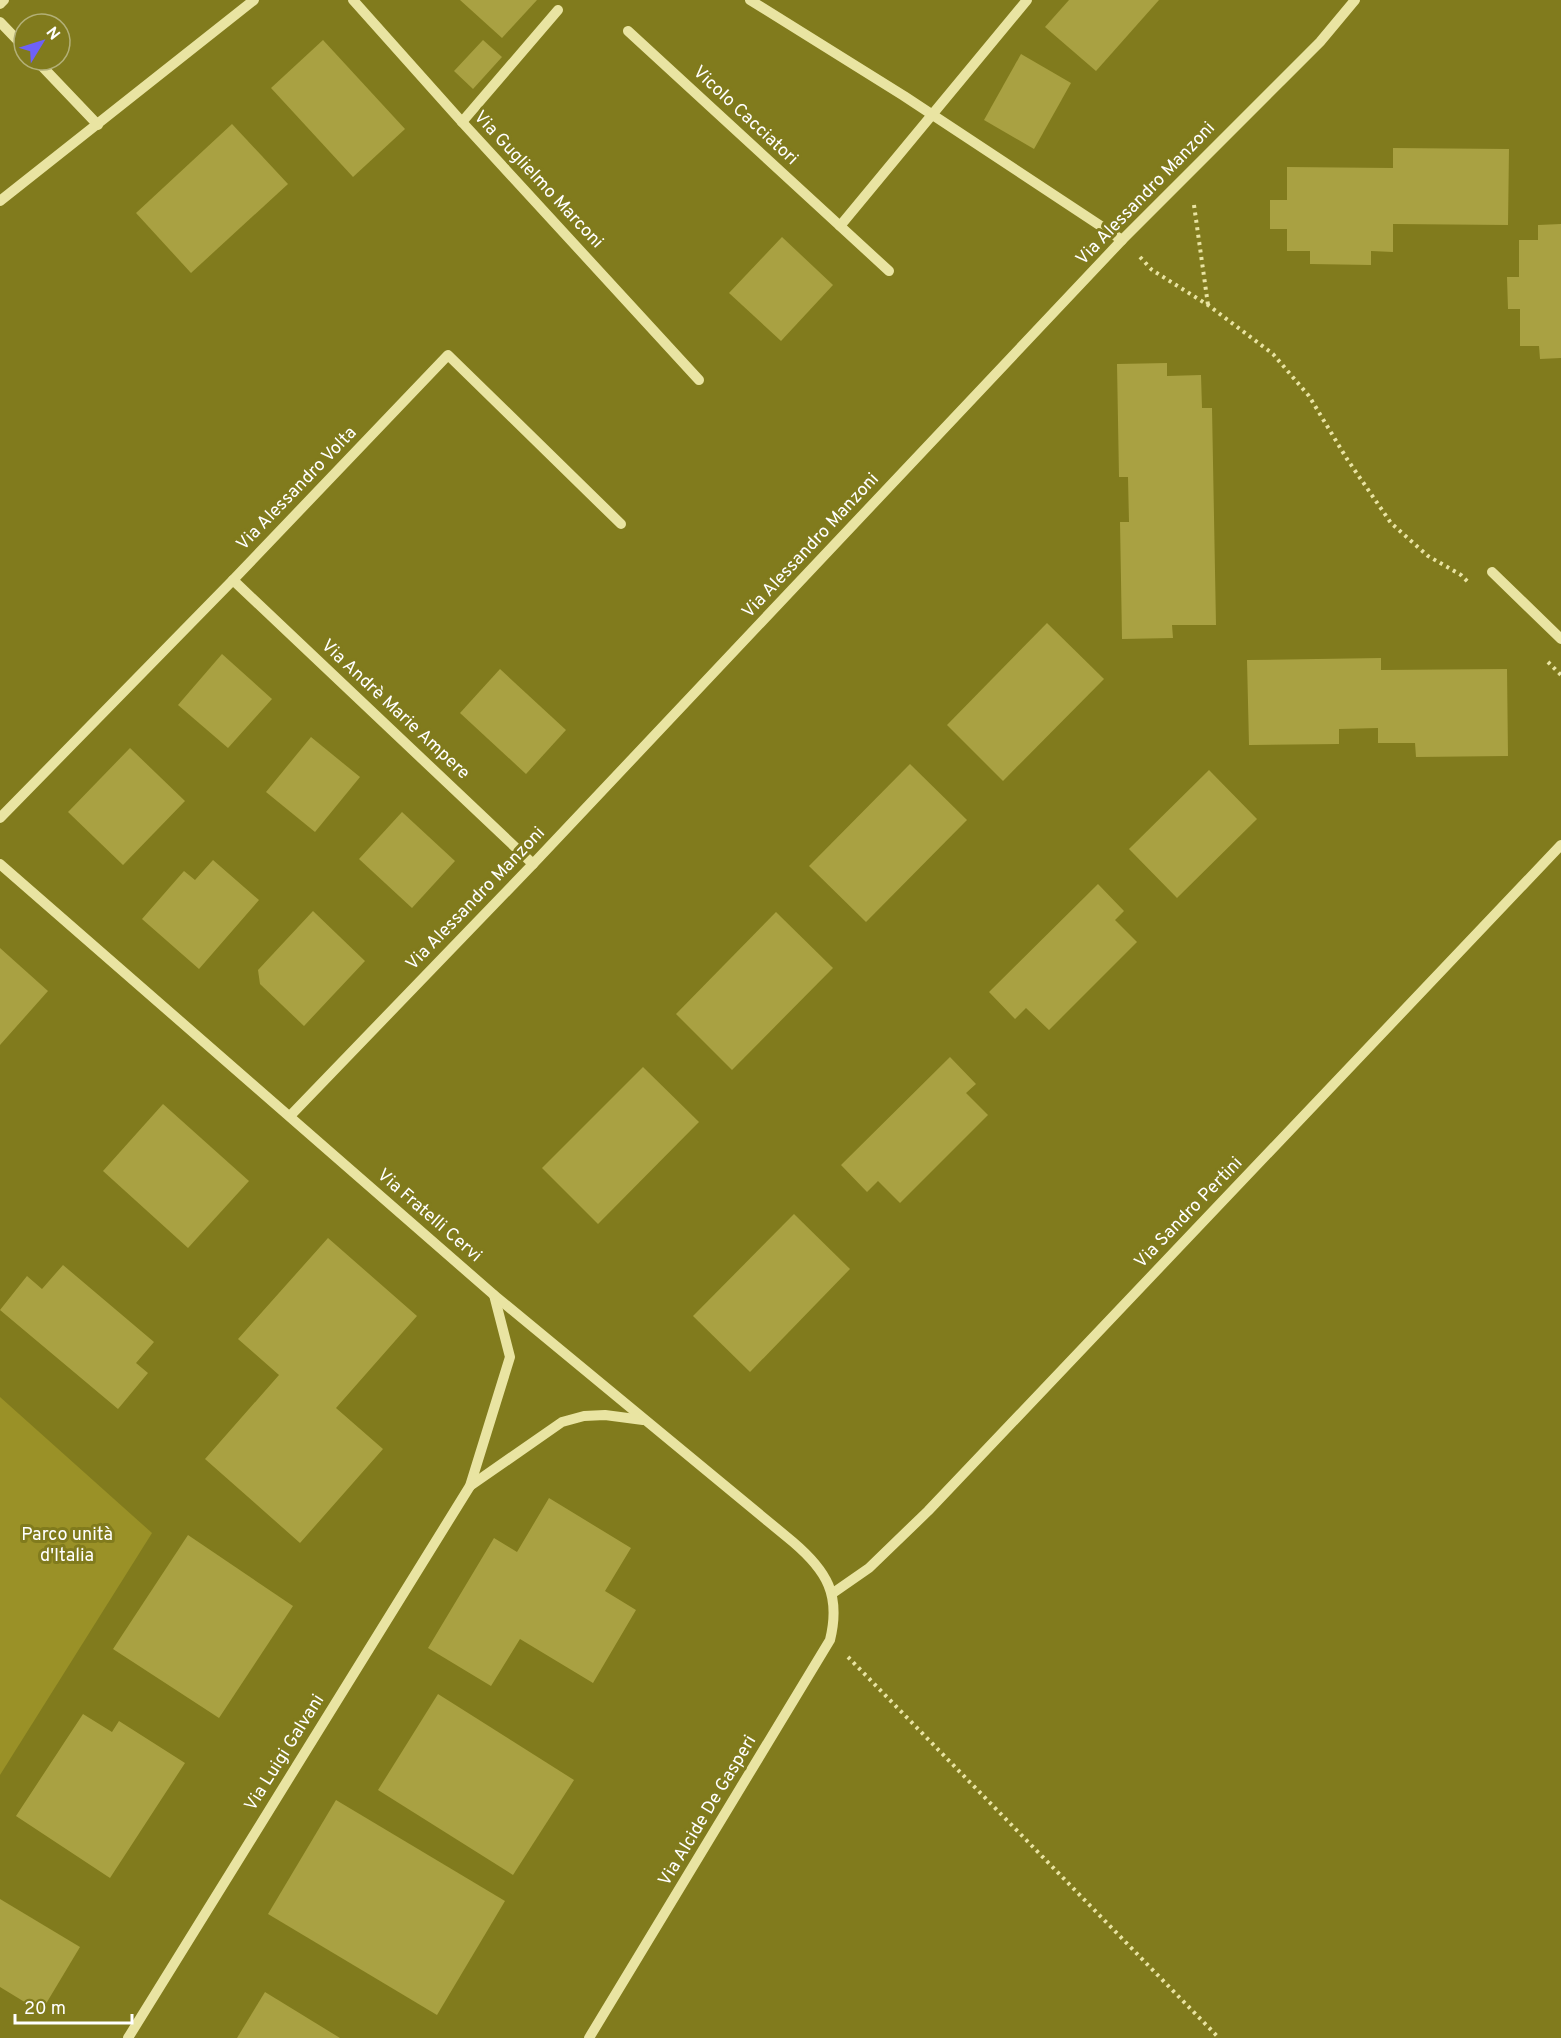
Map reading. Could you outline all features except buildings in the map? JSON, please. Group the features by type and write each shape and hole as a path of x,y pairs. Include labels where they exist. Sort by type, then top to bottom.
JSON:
{"street":[{"path":"0,4 4,0"},
{"path":"0,201 254,0"},
{"name":"Via Guglielmo Marconi","path":"354,0 462,122 699,380"},
{"path":"750,0 932,115 1122,240"},
{"path":"840,226 1027,0"},
{"name":"Via Alessandro Manzoni","path":"290,1116 533,864 1122,240 1320,42 1355,0"},
{"path":"462,122 558,10"},
{"path":"0,22 12,34"},
{"name":"Vicolo Cacciatori","path":"628,30 889,271"},
{"path":"47,72 98,125"},
{"name":"Via Alessandro Volta","path":"0,818 233,580 448,355 621,524"},
{"path":"1492,572 1561,639"},
{"name":"Via Andrè Marie Ampere","path":"233,580 533,864"},
{"name":"Via Sandro Pertini","path":"833,1593 868,1568 928,1511 1561,845"},
{"name":"Via Fratelli Cervi","path":"0,864 494,1295 808,1554 822,1572 833,1593"},
{"name":"Via Luigi Galvani","path":"128,2038 470,1486 510,1357 494,1295"},
{"name":"Via Luigi Galvani","path":"470,1486 562,1422 584,1416 605,1415 647,1421"},
{"name":"Via Alcide De Gasperi","path":"589,2038 830,1640 834,1623 833,1593"}],"path":[{"path":"1190,172 1208,304"},
{"path":"1122,240 1152,270 1208,304 1273,354 1309,396 1347,459 1391,523 1428,556 1461,575 1475,589"},
{"path":"1545,659 1561,675"},
{"path":"830,1640 1220,2038"}],"green space":[{"name":"Parco unità d'Italia","path":"0,1397 152,1533 0,1775"}]}
